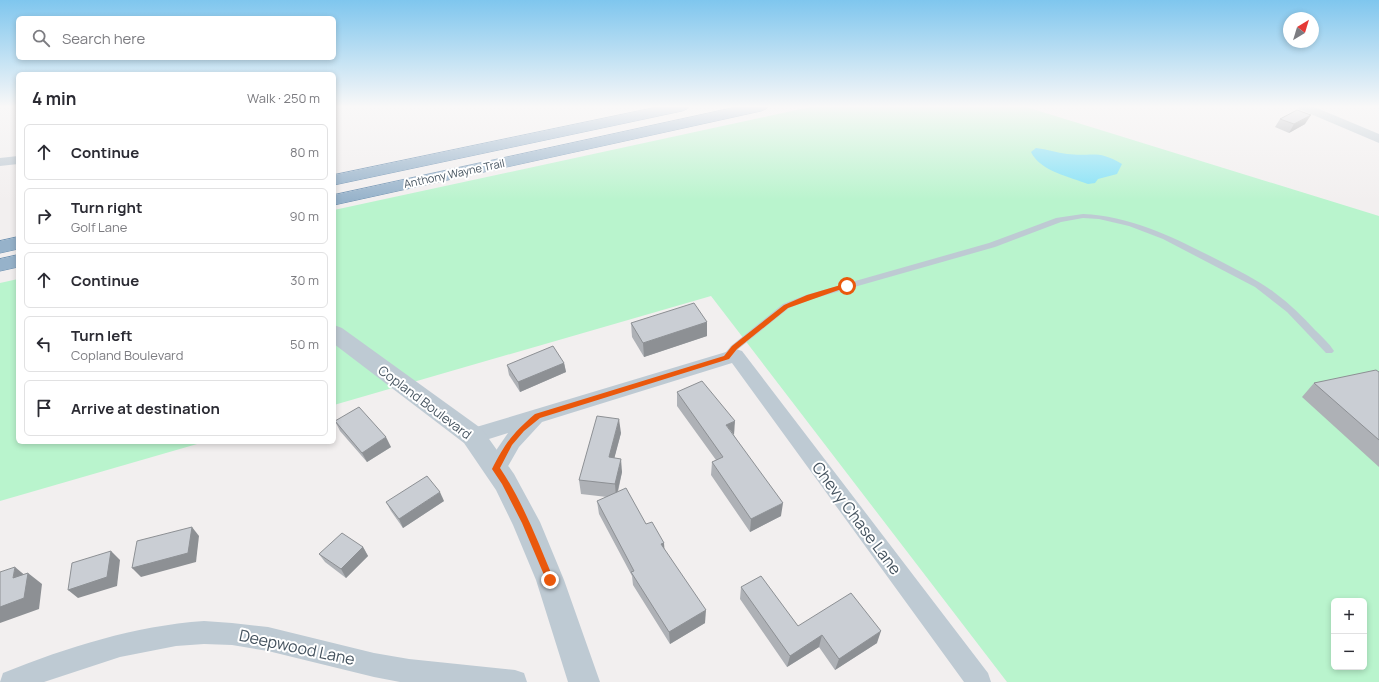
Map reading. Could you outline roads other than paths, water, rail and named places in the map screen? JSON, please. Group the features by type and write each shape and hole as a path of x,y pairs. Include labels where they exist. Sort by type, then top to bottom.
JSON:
{"highway":[{"name":"Anthony Wayne Trail","path":"336,181 531,138"},
{"name":"Anthony Wayne Trail","path":"336,200 617,138"},
{"path":"0,247 16,243"},
{"path":"0,265 16,261"},
{"path":"0,270 16,266"}],"street":[{"path":"0,162 16,160"},
{"name":"Copland Boulevard","path":"336,334 473,436 505,482 526,522 547,572 584,682"},
{"path":"473,436 731,356"},
{"name":"Chevy Chase Lane","path":"731,356 978,681"},
{"path":"496,469 509,443 537,416"},
{"name":"Deepwood Lane","path":"12,682 93,653 156,637 195,634 232,634 303,645 375,665 432,674 515,682"}],"lane":[{"path":"731,356 734,348 786,306 809,297 982,248 1047,222 1070,217 1086,216 1110,218 1128,223 1192,250 1236,273 1264,289 1291,311 1329,351"}],"water":[{"path":"1036,148 1076,155 1095,154 1114,159 1122,164 1117,174 1098,179 1095,183 1088,184 1048,169 1035,159 1031,152"}]}
